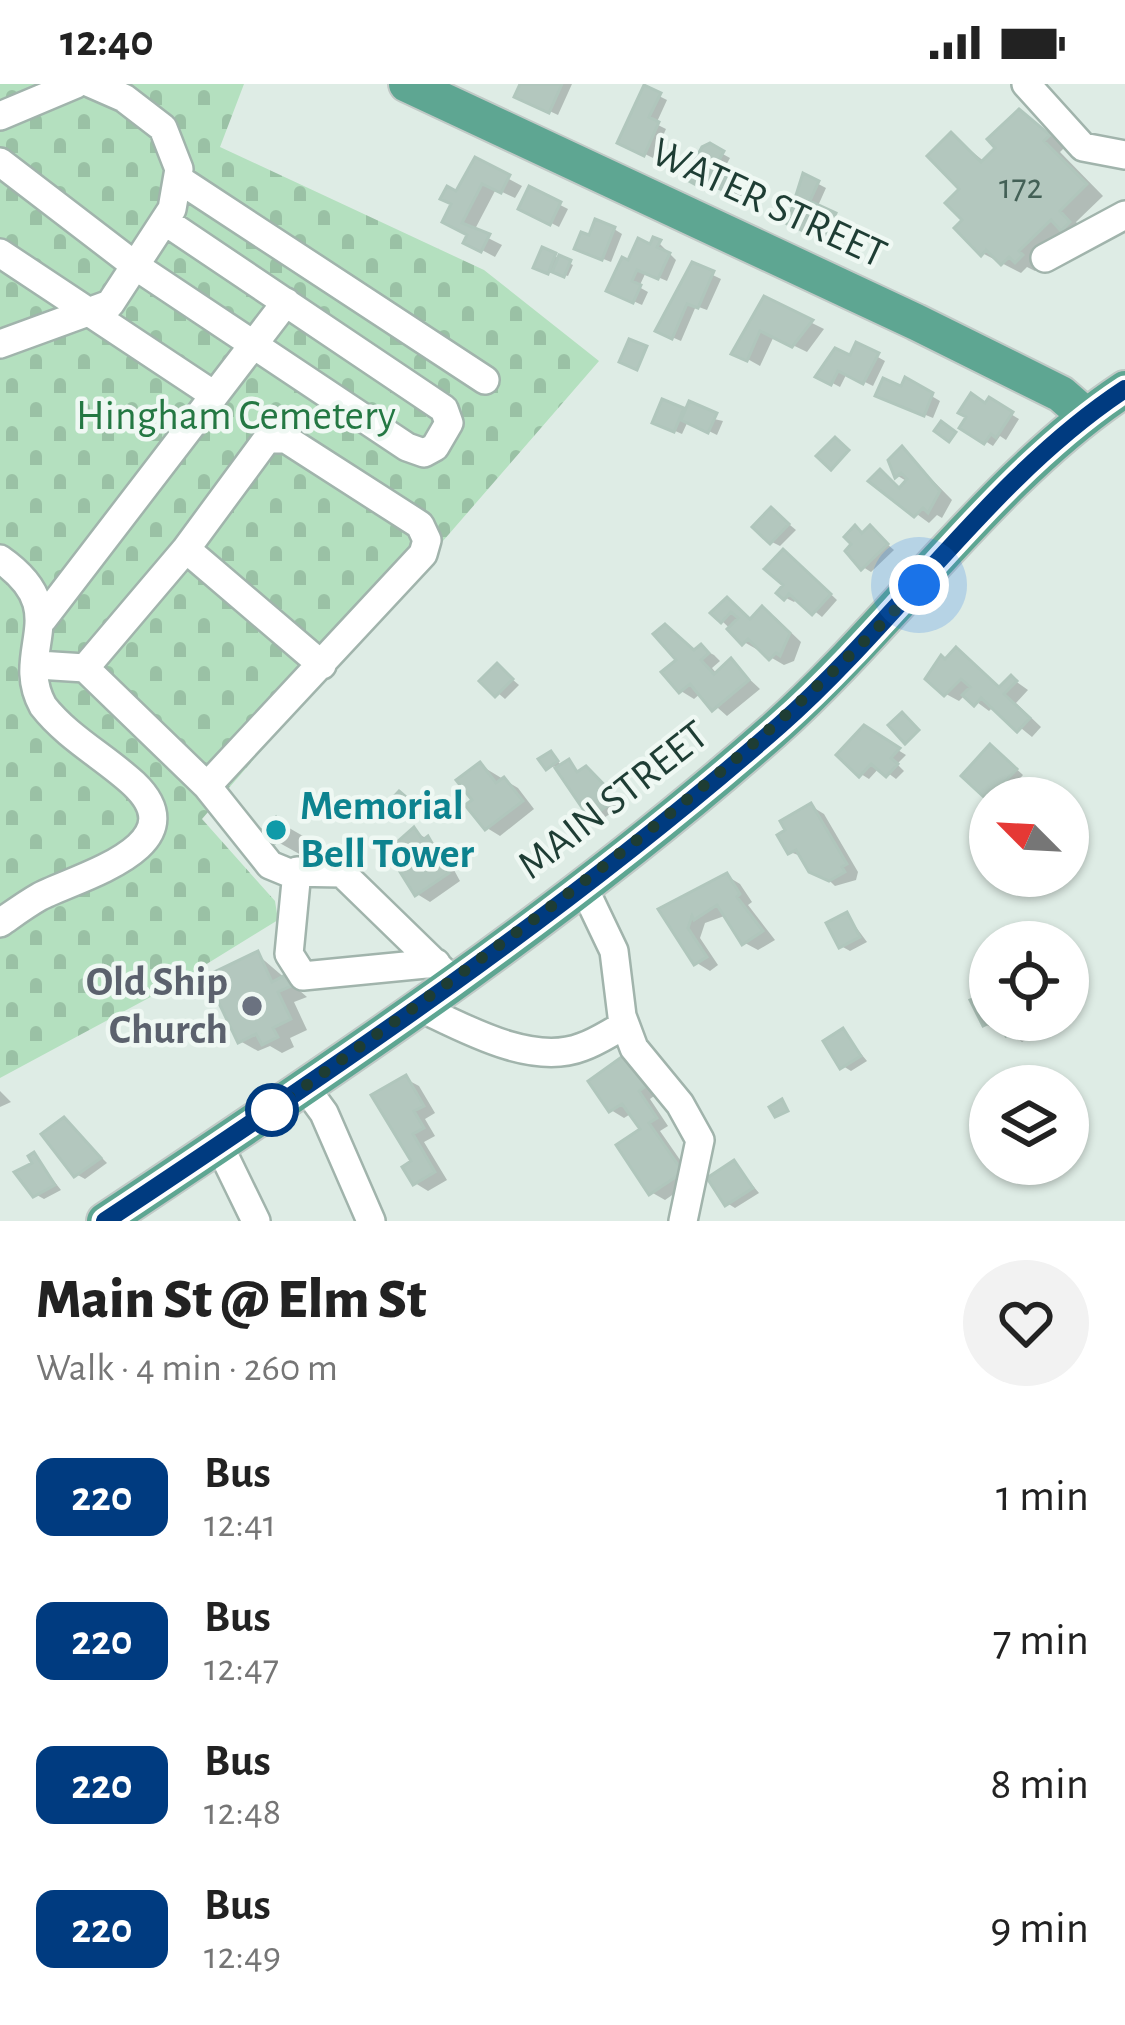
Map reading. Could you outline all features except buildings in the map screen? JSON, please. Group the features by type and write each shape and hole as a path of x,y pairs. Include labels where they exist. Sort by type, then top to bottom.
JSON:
{"main road":[{"name":"WATER STREET","path":"407,84 916,322 1061,394 1085,415"},
{"name":"MAIN STREET","path":"105,1221 305,1088 417,1006 444,972 582,884 804,703 1085,415 1125,389"}],"street":[{"path":"0,116 76,84"},
{"path":"0,344 110,304 166,222 180,180 170,141 156,120 92,84"},
{"path":"1026,84 1083,147 1125,155"},
{"path":"0,162 137,266 407,447 424,453 435,447 449,423 444,409 166,222"},
{"path":"180,180 485,380"},
{"path":"1046,258 1125,214"},
{"path":"4,261 214,395"},
{"path":"43,619 119,499 214,395 286,302"},
{"path":"85,668 186,550 257,449 277,437 420,526 428,540 423,554 207,786"},
{"path":"186,550 322,664"},
{"path":"0,560 32,588 43,619 38,665 43,706 132,783 151,806 152,817 140,842 111,869 39,897 0,922"},
{"path":"38,665 85,668 207,786 270,865 342,873 444,972"},
{"path":"297,871 289,954 303,976 444,972"},
{"path":"582,884 614,951 625,1024 634,1048 680,1105 700,1140 683,1221"},
{"path":"417,1006 473,1032 542,1052 579,1049 625,1024"},
{"path":"305,1088 324,1113 371,1221"},
{"path":"218,1145 256,1221"}],"green space":[{"name":"Hingham Cemetery","path":"0,84 244,84 220,147 484,270 599,361 202,819 275,901 278,920 171,986 0,1078"}],"bus line":[{"name":"220","path":"105,1221 305,1088 689,801 804,703 1061,437 1125,389"}],"place":[{"name":"Memorial Bell Tower","path":"276,830"},
{"name":"Old Ship Church","path":"252,1006"}],"route":[{"path":"272,1110 689,801 804,703 919,585"}]}
